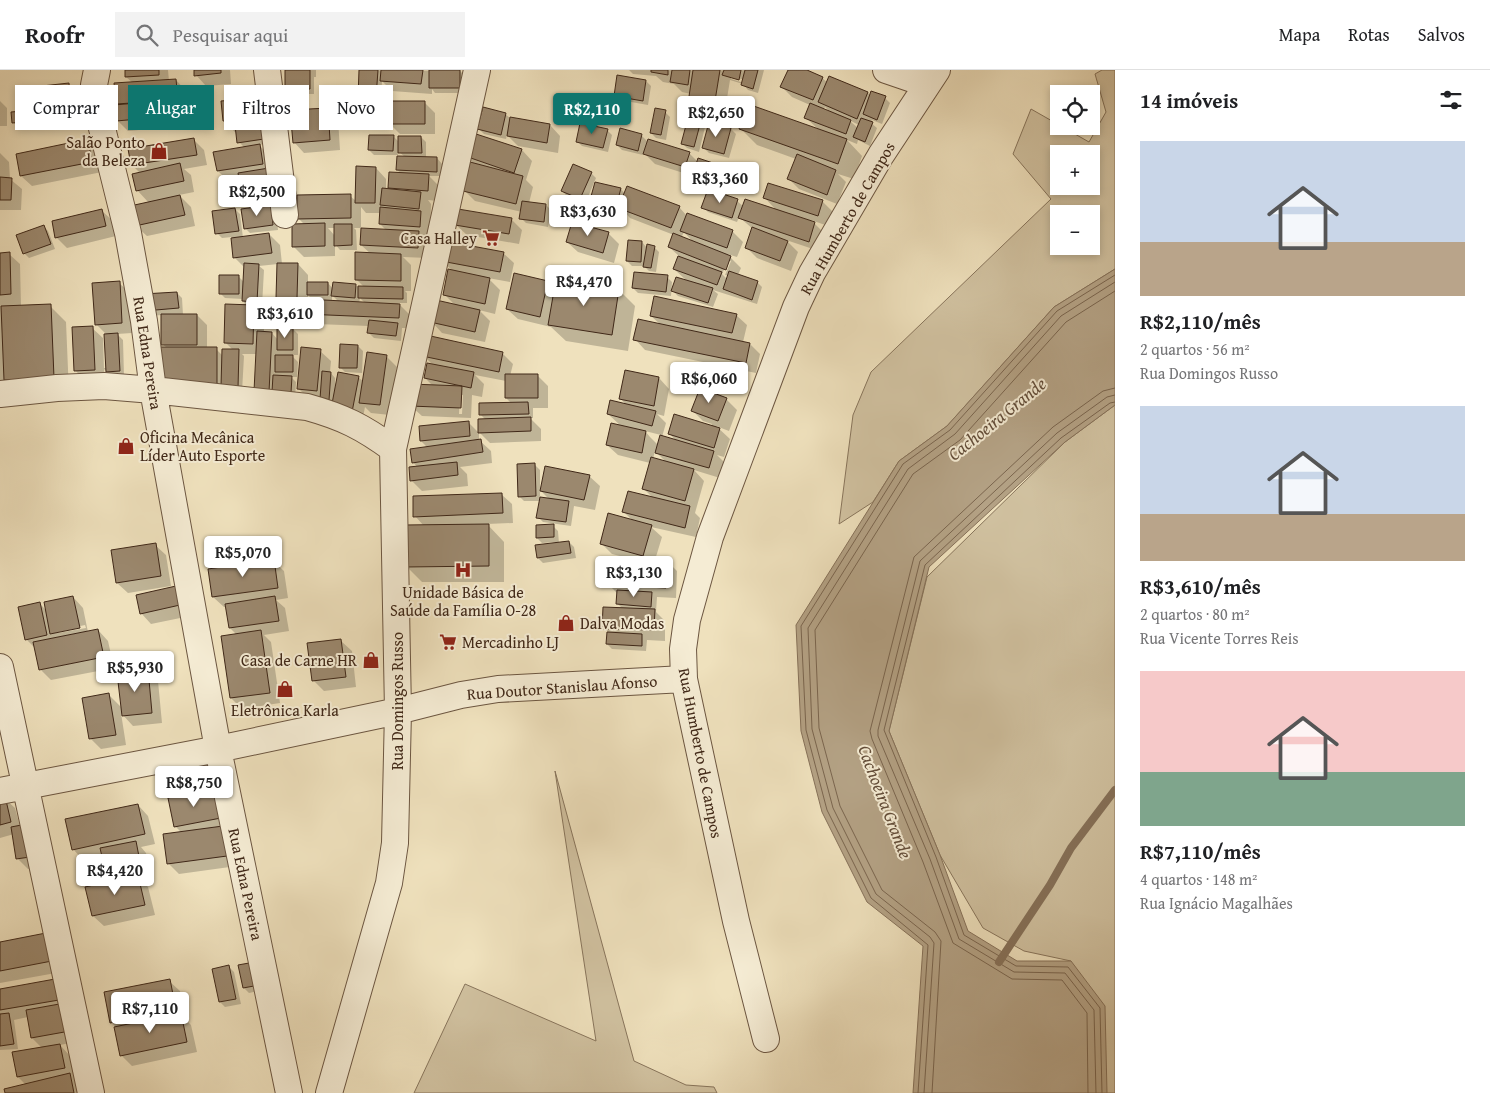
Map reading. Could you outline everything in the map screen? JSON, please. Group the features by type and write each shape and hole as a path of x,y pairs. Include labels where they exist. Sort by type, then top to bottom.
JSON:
{"street":[{"path":"267,70 285,214"},
{"name":"Rua Domingos Russo","path":"329,1093 389,883 395,843 398,711 393,449 477,70"},
{"path":"886,70 932,77"},
{"name":"Rua Humberto de Campos","path":"766,1039 734,912 684,679 683,649 687,620 710,538 796,307 822,256 882,155 932,77"},
{"name":"Rua Edna Pereira","path":"96,78 95,100 128,233 144,321 153,390 218,749 289,1093"},
{"path":"0,394 57,388 104,386 307,407 331,414 359,426 393,449"},
{"path":"0,667 12,788 91,1093"},
{"name":"Rua Doutor Stanislau Afonso","path":"12,788 218,749 398,711 461,694 498,689 684,679"}],"shaded area":[{"path":"1102,70 1115,70 1115,269 1054,307 947,426 899,461 873,502 839,524 853,415 871,372 1051,199 1013,154 1031,109 1050,120 1050,135 1077,135 1089,142 1093,135 1100,135 1100,123 1106,112 1100,85 1098,85 1095,74"},
{"path":"1115,405 1115,1093 1078,1093 1071,961 1024,951 983,928 940,855 889,731 927,577 1065,442"},
{"path":"555,771 634,1061 686,1085 714,1087 717,1093 414,1093 465,984 596,1041"}],"water":[{"name":"Cachoeira Grande","path":"1115,269 1115,405 1065,442 929,567 889,731 940,855 968,931 1017,961 1071,961 1105,1006 1107,1093 913,1093 923,946 867,902 822,812 801,731 796,625 899,461 947,426 1054,307"}],"building":[{"path":"125,70 159,70 159,75 125,77"},
{"path":"194,70 221,70 221,73 194,76"},
{"path":"285,70 310,70 310,89 309,85 285,85"},
{"path":"359,70 378,70 377,85 358,85"},
{"path":"381,70 423,70 421,84 380,81"},
{"path":"429,70 460,70 460,88 429,88"},
{"path":"651,70 668,70 668,75 651,72"},
{"path":"672,70 690,70 688,85 670,82"},
{"path":"693,70 720,70 714,107 688,103"},
{"path":"724,70 741,70 739,80 722,75"},
{"path":"745,70 758,70 753,89 741,85"},
{"path":"788,70 807,70 823,77 813,100 780,87"},
{"path":"617,75 646,80 643,101 614,96"},
{"path":"829,76 868,92 857,119 818,102"},
{"path":"176,79 177,85 128,85 128,103 118,104 118,85 114,85 114,83"},
{"path":"69,83 69,85 51,85"},
{"path":"871,91 886,96 877,120 863,114"},
{"path":"221,101 224,101 224,121 223,121"},
{"path":"393,101 425,101 425,124 393,124"},
{"path":"810,103 851,120 846,134 804,118"},
{"path":"128,104 128,120 118,121 118,105"},
{"path":"748,104 847,139 838,164 739,129"},
{"path":"483,107 506,113 501,135 477,129"},
{"path":"319,108 319,130 329,130 330,140 293,143 292,130 309,130 309,109"},
{"path":"655,108 666,110 661,135 650,133"},
{"path":"11,112 15,112 15,123 12,123"},
{"path":"689,114 702,117 694,147 681,144"},
{"path":"510,117 550,124 547,143 507,136"},
{"path":"861,118 873,122 865,142 853,137"},
{"path":"709,122 731,128 724,154 702,148"},
{"path":"580,123 608,129 603,148 576,142"},
{"path":"620,128 642,134 638,151 616,145"},
{"path":"236,130 262,130 264,139 237,143"},
{"path":"473,133 522,149 514,173 465,156"},
{"path":"369,135 394,135 393,151 368,150"},
{"path":"398,136 421,136 422,153 398,153"},
{"path":"194,138 197,155 131,165 128,149"},
{"path":"88,139 92,162 20,176 16,154"},
{"path":"648,139 690,152 685,167 643,154"},
{"path":"260,144 263,164 217,171 213,152"},
{"path":"797,154 836,170 827,195 787,179"},
{"path":"397,156 437,157 437,172 396,170"},
{"path":"698,158 713,163 707,182 692,177"},
{"path":"470,162 523,176 516,204 463,191"},
{"path":"180,163 184,181 136,191 132,174"},
{"path":"573,164 592,172 580,199 561,191"},
{"path":"356,166 376,167 375,203 355,203"},
{"path":"722,166 745,172 740,188 718,182"},
{"path":"269,168 274,198 243,203 238,173"},
{"path":"389,172 429,174 428,191 388,188"},
{"path":"0,177 12,178 11,200 0,200"},
{"path":"595,182 621,188 616,207 590,200"},
{"path":"768,183 823,200 818,216 763,198"},
{"path":"627,186 680,206 671,228 618,208"},
{"path":"382,188 421,192 419,209 380,205"},
{"path":"708,189 738,199 732,218 701,208"},
{"path":"351,194 351,218 297,219 297,195"},
{"path":"180,195 185,215 135,226 130,206"},
{"path":"745,199 815,222 809,242 738,218"},
{"path":"522,201 546,204 544,222 519,219"},
{"path":"271,205 273,225 244,229 241,209"},
{"path":"380,207 421,211 420,227 379,224"},
{"path":"235,208 239,231 215,234 212,211"},
{"path":"102,209 106,226 55,238 52,221"},
{"path":"458,209 512,218 509,234 455,225"},
{"path":"687,213 733,230 727,248 680,231"},
{"path":"572,222 609,232 603,253 566,242"},
{"path":"325,223 325,246 292,247 292,224"},
{"path":"334,224 352,224 352,245 334,246"},
{"path":"44,225 51,244 23,254 16,235"},
{"path":"752,227 788,241 780,261 745,248"},
{"path":"361,228 419,231 418,248 360,245"},
{"path":"269,233 272,253 233,258 231,238"},
{"path":"673,233 731,256 726,270 668,247"},
{"path":"628,240 642,241 641,262 626,261"},
{"path":"445,241 504,252 500,272 441,261"},
{"path":"647,244 655,246 651,268 643,267"},
{"path":"10,252 11,294 0,295 0,253"},
{"path":"355,252 401,254 401,281 355,280"},
{"path":"678,256 722,272 717,285 673,269"},
{"path":"244,263 259,264 257,302 242,301"},
{"path":"277,263 298,263 297,298 276,298"},
{"path":"448,269 490,278 485,304 443,295"},
{"path":"729,271 758,281 752,300 723,289"},
{"path":"634,272 668,275 666,292 632,288"},
{"path":"514,273 548,281 540,317 506,309"},
{"path":"219,275 239,275 239,294 219,294"},
{"path":"676,277 713,288 708,303 671,291"},
{"path":"556,279 619,289 612,335 548,325"},
{"path":"120,281 122,323 95,325 92,283"},
{"path":"307,282 328,282 328,295 307,295"},
{"path":"333,282 356,284 355,298 331,296"},
{"path":"358,286 403,287 403,299 358,298"},
{"path":"177,292 179,308 144,311 143,294"},
{"path":"654,296 737,314 732,333 650,316"},
{"path":"305,299 400,304 399,318 304,314"},
{"path":"436,300 480,310 475,332 430,322"},
{"path":"51,304 54,378 4,380 1,306"},
{"path":"225,304 254,305 253,344 224,343"},
{"path":"161,314 197,314 197,345 161,345"},
{"path":"638,319 750,343 746,363 633,340"},
{"path":"369,320 398,323 396,336 367,333"},
{"path":"93,326 95,370 74,371 72,327"},
{"path":"277,328 293,328 293,350 277,350"},
{"path":"257,331 272,332 269,392 254,391"},
{"path":"118,333 120,371 106,372 104,334"},
{"path":"426,335 503,352 499,372 422,356"},
{"path":"340,344 358,345 357,368 339,368"},
{"path":"153,347 217,347 217,386 153,386"},
{"path":"301,347 321,349 317,391 297,389"},
{"path":"222,349 239,349 238,388 221,387"},
{"path":"367,352 387,355 380,405 359,403"},
{"path":"275,355 293,355 293,372 275,372"},
{"path":"427,363 474,372 471,388 424,378"},
{"path":"625,370 659,377 654,406 619,399"},
{"path":"322,371 331,372 329,400 320,399"},
{"path":"338,372 359,376 352,412 331,409"},
{"path":"505,374 538,374 538,398 505,398"},
{"path":"273,375 292,376 291,393 272,392"},
{"path":"411,384 462,386 461,408 410,406"},
{"path":"700,388 727,398 718,421 691,411"},
{"path":"610,400 656,411 652,426 607,414"},
{"path":"528,402 529,414 479,415 479,403"},
{"path":"674,414 720,428 714,448 668,434"},
{"path":"531,417 531,431 478,433 478,419"},
{"path":"469,421 470,436 420,441 419,426"},
{"path":"611,423 646,431 642,453 606,445"},
{"path":"660,435 714,451 709,468 655,453"},
{"path":"481,439 483,452 412,463 410,449"},
{"path":"651,457 694,469 685,501 642,489"},
{"path":"457,462 458,475 410,481 409,467"},
{"path":"535,463 536,496 518,497 517,464"},
{"path":"545,466 590,475 584,500 540,491"},
{"path":"628,491 690,506 685,528 622,512"},
{"path":"502,493 503,513 413,517 413,496"},
{"path":"540,497 569,501 566,522 536,518"},
{"path":"608,513 652,525 643,556 600,544"},
{"path":"489,524 489,566 405,567 404,525"},
{"path":"554,524 554,537 536,538 536,525"},
{"path":"569,541 571,553 537,558 535,545"},
{"path":"156,543 161,576 116,583 111,550"},
{"path":"610,557 667,559 666,588 608,585"},
{"path":"274,559 278,588 212,597 208,569"},
{"path":"176,586 180,605 140,614 136,595"},
{"path":"617,590 652,592 651,607 616,604"},
{"path":"73,596 80,628 50,634 44,602"},
{"path":"275,596 279,621 229,628 225,604"},
{"path":"40,602 47,635 25,640 18,607"},
{"path":"603,607 655,609 654,630 602,629"},
{"path":"98,629 104,657 39,670 33,642"},
{"path":"261,630 270,693 230,698 221,636"},
{"path":"607,632 642,634 642,646 606,644"},
{"path":"341,639 346,677 312,681 307,643"},
{"path":"148,669 152,713 122,716 117,673"},
{"path":"109,693 116,735 89,739 82,698"},
{"path":"209,755 214,783 161,794 155,766"},
{"path":"215,789 221,818 174,827 168,798"},
{"path":"5,796 11,822 0,825 0,797"},
{"path":"138,804 145,834 72,850 65,819"},
{"path":"32,823 37,856 16,859 11,827"},
{"path":"223,826 227,856 167,864 163,834"},
{"path":"136,841 141,867 106,874 100,848"},
{"path":"138,875 145,905 92,916 85,887"},
{"path":"51,932 57,960 0,971 0,942"},
{"path":"260,961 265,984 243,988 238,965"},
{"path":"229,965 236,999 219,1002 212,969"},
{"path":"55,979 59,1000 0,1010 0,989"},
{"path":"170,979 176,1010 110,1023 104,992"},
{"path":"65,1003 70,1031 31,1038 26,1010"},
{"path":"9,1013 14,1044 0,1046 0,1014"},
{"path":"181,1013 187,1042 120,1056 114,1027"},
{"path":"60,1044 65,1068 17,1077 12,1052"},
{"path":"70,1073 74,1093 5,1093 4,1089"}],"waterway":[{"path":"999,962 1050,885 1071,848 1115,790"}],"place":[{"name":"Salão Ponto da Beleza","path":"159,151"},
{"name":"Casa Halley","path":"491,238"},
{"name":"Oficina Mecânica Líder Auto Esporte","path":"126,446"},
{"name":"Unidade Básica de Saúde da Família O-28","path":"463,570"},
{"name":"Dalva Modas","path":"566,623"},
{"name":"Mercadinho LJ","path":"448,642"},
{"name":"Casa de Carne HR","path":"371,660"},
{"name":"Eletrônica Karla","path":"285,689"}]}
